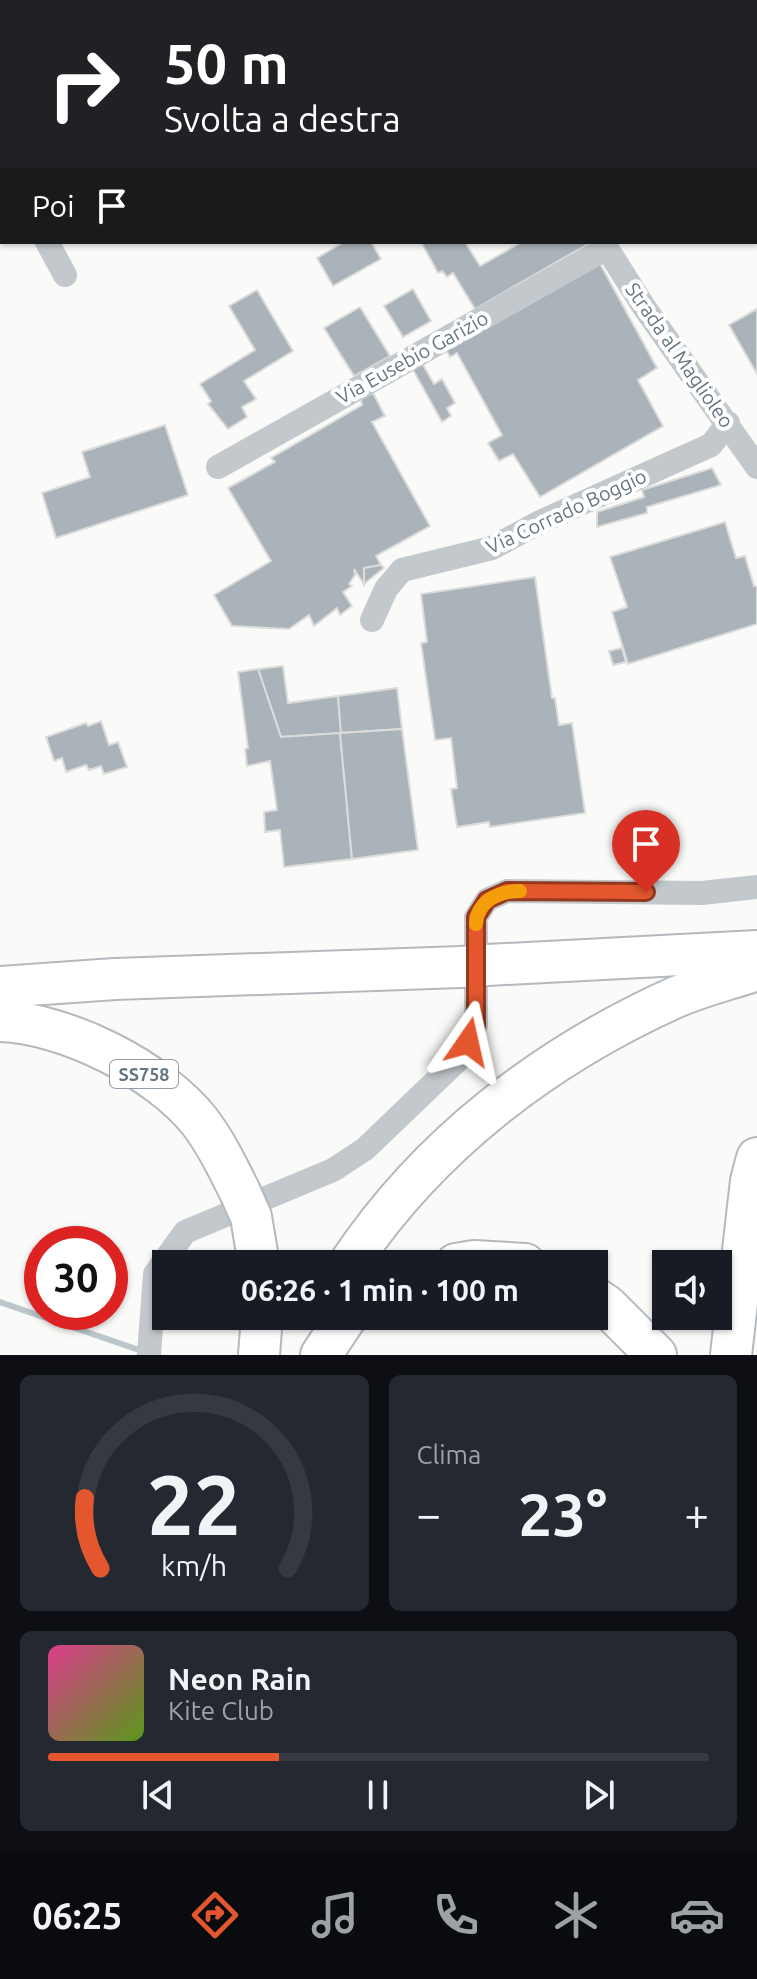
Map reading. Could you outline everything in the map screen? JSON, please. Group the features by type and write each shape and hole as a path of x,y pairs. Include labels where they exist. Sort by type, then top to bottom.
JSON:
{"highway":[{"path":"0,987 115,979 474,966 757,951"},
{"path":"358,1250 375,1225 425,1169 482,1114 545,1068 610,1029 678,996 757,970"},
{"name":"SS758","path":"0,1021 21,1022 90,1043 161,1084 200,1121 246,1204 256,1250"},
{"path":"731,1355 757,1158"},
{"path":"608,1309 656,1355"},
{"path":"259,1355 261,1330"},
{"path":"310,1344 328,1330"}],"street":[{"path":"48,244 65,275"},
{"name":"Strada al Maglioleo","path":"605,245 644,307 757,467"},
{"name":"Via Eusebio Garizio","path":"218,467 605,245"},
{"name":"Via Corrado Boggio","path":"372,620 386,589 402,570 492,548 540,522 711,445 728,423"},
{"path":"149,1346 155,1274 185,1232 344,1163 365,1149 460,1058 476,1025 476,917 487,900 507,891 702,893 757,887"}],"building":[{"path":"341,244 372,244 381,259 333,286 317,258"},
{"path":"422,244 466,244 480,266 518,244 588,244 475,309 453,273 447,277 442,271 438,273"},
{"path":"598,260 657,368 638,380 663,426 540,497 513,454 499,461 488,443 502,435 457,353 450,357 445,348"},
{"path":"413,289 431,321 403,337 384,306"},
{"path":"257,290 293,351 244,381 256,399 242,407 247,417 228,429 208,404 211,401 200,384 255,350 229,306"},
{"path":"360,307 390,356 354,376 324,328"},
{"path":"757,309 757,374 729,325"},
{"path":"422,363 434,384 442,379 455,403 447,408 451,416 442,422 412,368"},
{"path":"373,393 385,416 372,422 430,526 376,556 381,565 364,568 364,584 354,569 355,575 349,584 352,586 343,592 352,606 340,615 337,608 314,626 309,615 289,629 232,626 214,595 271,561 228,488 275,462 271,458 362,405 361,399"},
{"path":"165,425 188,495 56,538 42,493 90,477 82,452"},
{"path":"712,468 721,485 647,507 647,513 597,527 597,512 644,497 642,490"},
{"path":"725,522 736,558 745,556 754,586 757,586 757,624 628,664 612,612 627,607 610,557"},
{"path":"381,565 384,568 364,584 364,568"},
{"path":"535,577 552,698 555,698 559,725 572,723 585,813 490,827 489,822 457,827 451,789 457,788 451,738 435,740 421,643 427,642 421,594"},
{"path":"622,648 626,662 613,665 609,651"},
{"path":"283,666 288,703 338,696 341,733 281,737 258,669"},
{"path":"258,669 281,737 340,733 352,859 284,867 280,830 265,832 264,812 277,810 270,761 247,766 245,749 248,748 238,672"},
{"path":"397,688 402,729 341,733 338,696"},
{"path":"101,721 109,745 118,742 127,767 104,774 101,766 89,770 86,765 66,772 62,758 54,761 46,737"},
{"path":"402,729 418,850 352,859 340,733"}],"waterway":[{"path":"0,1302 142,1351"}],"slow traffic":[{"path":"476,924 476,917 487,900 507,891 520,891"}],"route":[{"path":"468,1042 476,1025 476,917 487,900 507,891 646,892"}]}
